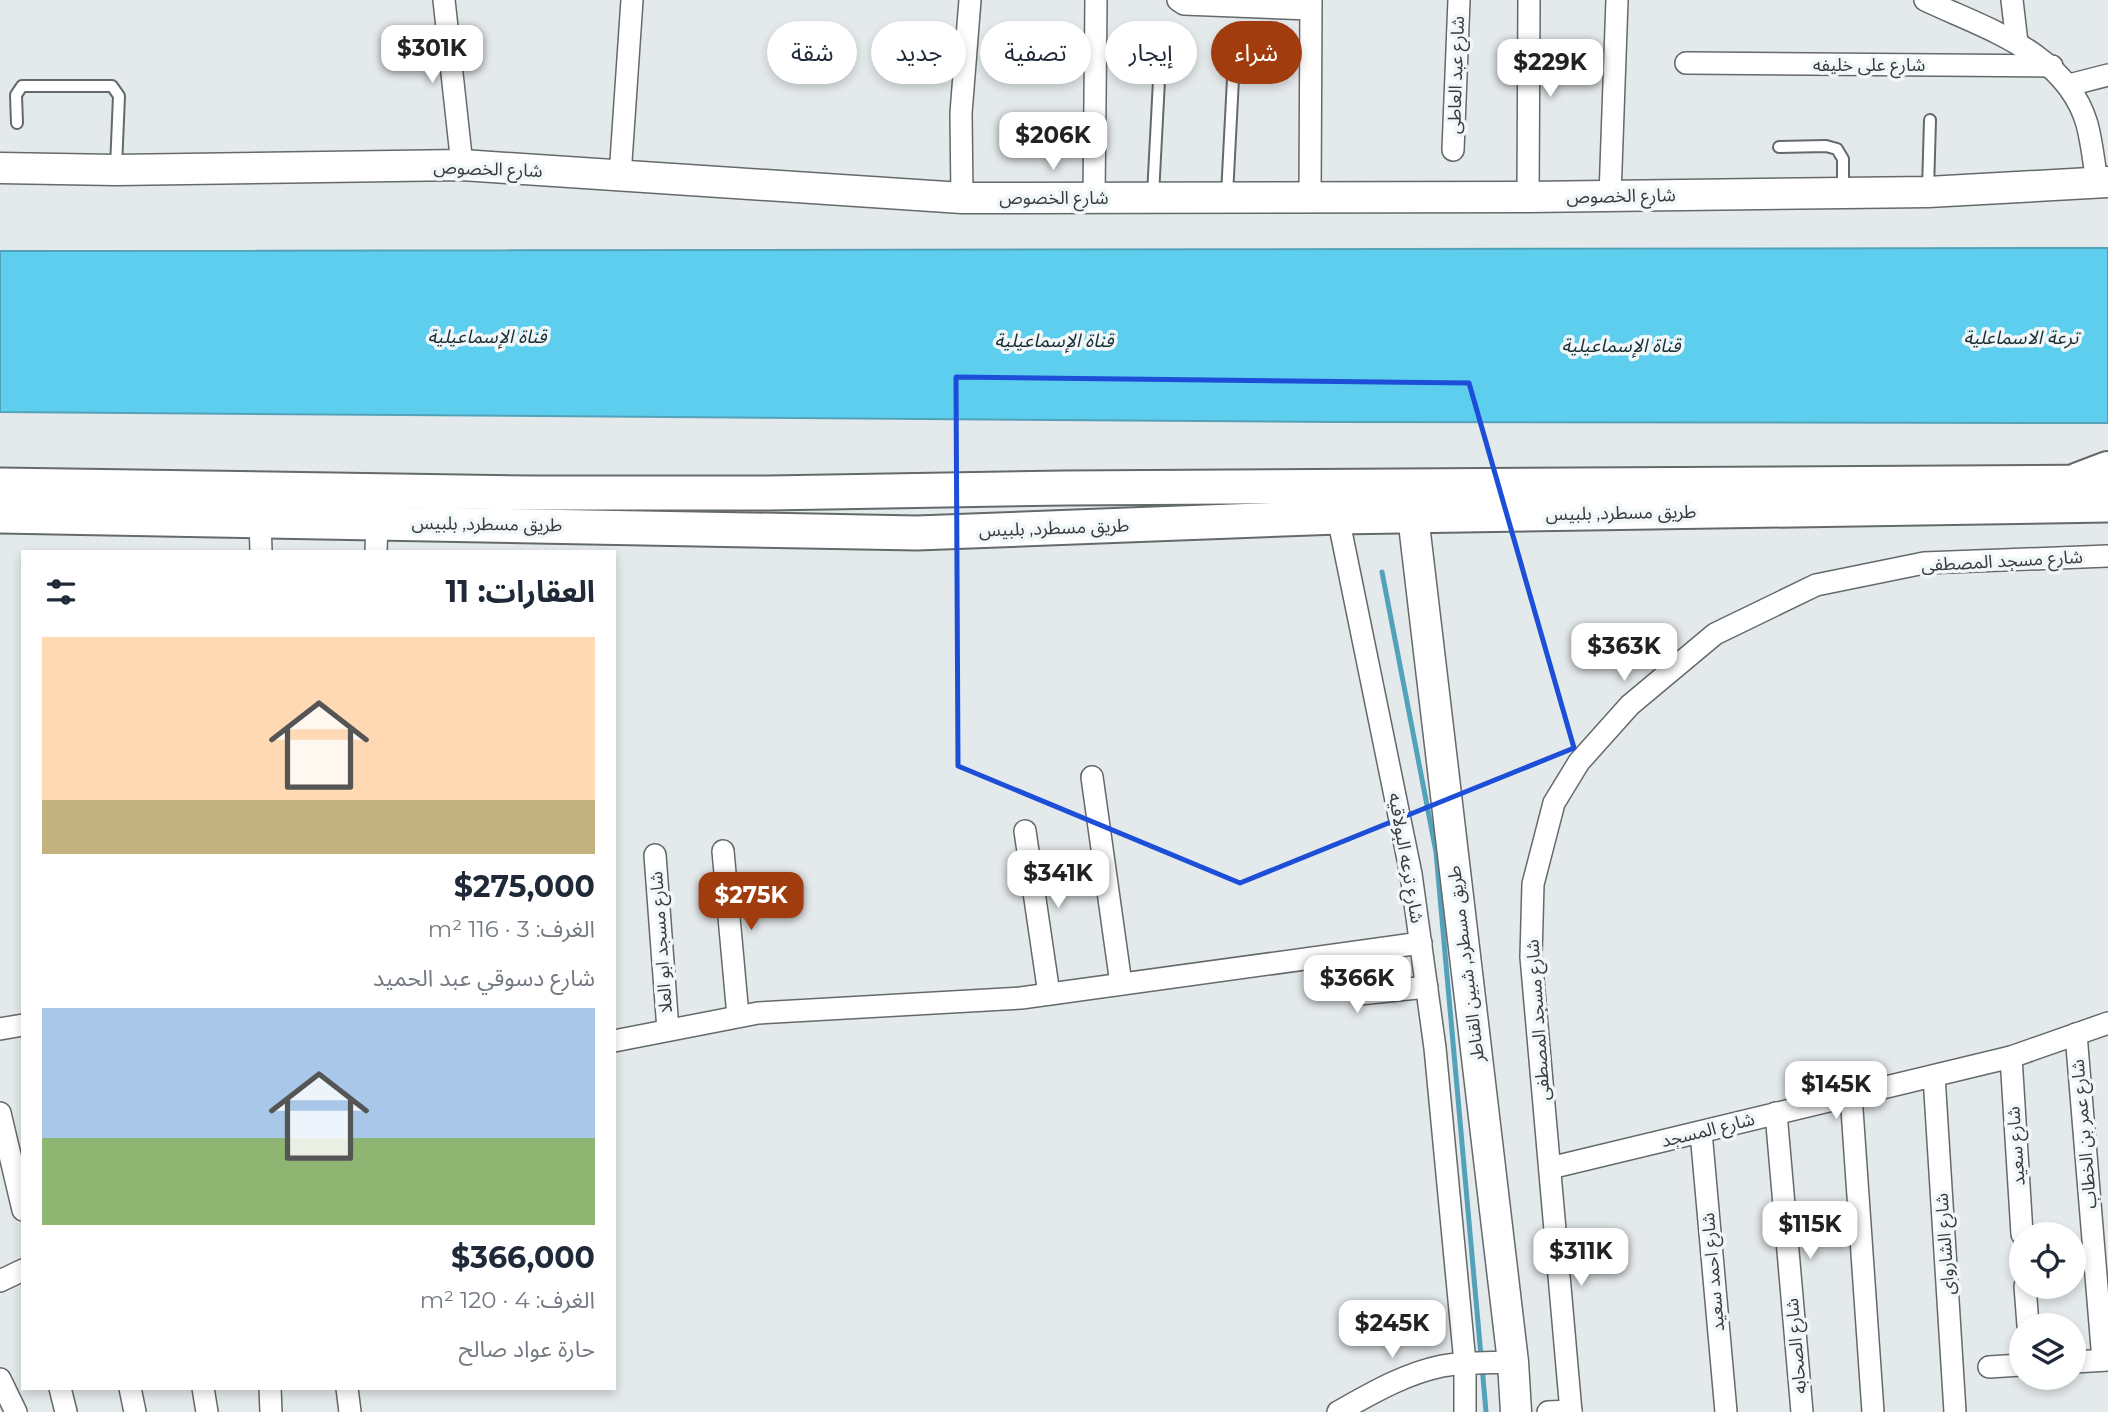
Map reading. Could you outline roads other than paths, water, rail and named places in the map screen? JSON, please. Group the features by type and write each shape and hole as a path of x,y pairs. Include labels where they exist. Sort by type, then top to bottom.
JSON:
{"main road":[{"name":"شارع الخصوص","path":"0,168 116,170 462,165 962,198 1528,197 1928,192 2103,182"},
{"name":"طريق مسطرد, بلبيس","path":"0,485 690,493 2098,478"},
{"name":"طريق مسطرد, بلبيس","path":"0,516 261,535 376,536 917,533 1338,517 2108,505"},
{"name":"طريق مسطرد, شبين القناطر","path":"1413,516 1513,1362 1516,1412"}],"street":[{"path":"444,0 462,165"},
{"path":"620,176 632,0"},
{"path":"962,198 961,113 970,0"},
{"path":"1094,197 1096,0"},
{"path":"1178,0 1184,4 1310,4 1310,197"},
{"name":"شارع عبد العاطى","path":"1453,150 1459,0"},
{"path":"1528,197 1529,0"},
{"path":"1610,196 1617,0"},
{"path":"1925,0 2018,43 2052,66 2069,85 2087,123 2103,182"},
{"path":"2012,0 2018,43"},
{"name":"شارع على خليفه","path":"1686,63 2052,66"},
{"path":"2069,85 2108,75"},
{"name":"شارع ترعه البولاقيه","path":"1338,517 1411,874 1421,943 1435,1048 1465,1363 1465,1412"},
{"name":"شارع مسجد المصطفى","path":"1571,1412 1531,957 1534,884 1554,803 1579,762 1630,705 1715,634 1815,585 1924,563 2108,556"},
{"path":"1092,777 1121,984"},
{"path":"1025,831 1049,994"},
{"path":"723,851 738,1016"},
{"name":"شارع مسجد ابو العلا","path":"654,855 668,1030"},
{"path":"616,1041 738,1016 792,1010 987,1002 1421,943"},
{"path":"1352,953 1356,991 1359,994 1427,987"},
{"name":"شارع المسجد","path":"1550,1168 2011,1057 2108,1023"},
{"path":"0,1029 21,1025"},
{"name":"شارع عمر بن الخطاب","path":"2076,1034 2106,1360"},
{"name":"شارع سعيد","path":"2011,1057 2021,1222"},
{"name":"شارع الشارواى","path":"1934,1076 1955,1412"},
{"path":"1851,1096 1873,1412"},
{"path":"0,1113 4,1154 21,1204"},
{"name":"شارع الصحابه","path":"1776,1113 1802,1412"},
{"name":"شارع احمد سعيد","path":"1701,1132 1726,1412"},
{"path":"0,1281 21,1271"},
{"path":"2086,1361 2106,1360"},
{"path":"1338,1412 1403,1378 1444,1366 1513,1362"},
{"path":"1989,1367 2009,1366"},
{"path":"0,1379 16,1412"},
{"path":"60,1390 66,1412"},
{"path":"130,1390 135,1412"},
{"path":"203,1390 207,1412"},
{"path":"270,1390 271,1412"},
{"path":"347,1390 350,1412"},
{"path":"1548,1412 1571,1412"}],"lane":[{"path":"1153,197 1159,84"},
{"path":"1227,198 1233,84"},
{"path":"17,123 16,95 22,86 112,86 119,96 116,170"},
{"path":"1928,192 1930,120"},
{"path":"1779,146 1826,146 1837,149 1843,159 1843,193"}],"water":[{"name":"ترعة الاسماعلية","path":"2108,248 2108,423 1332,422 0,412 0,251"}],"waterway":[{"path":"1382,572 1436,852 1481,1356"},
{"path":"1482,1366 1486,1412"}],"water label":[{"name":"قناة الإسماعيلية","path":"487,336"},
{"name":"قناة الإسماعيلية","path":"1054,340"},
{"name":"قناة الإسماعيلية","path":"1621,345"}]}
